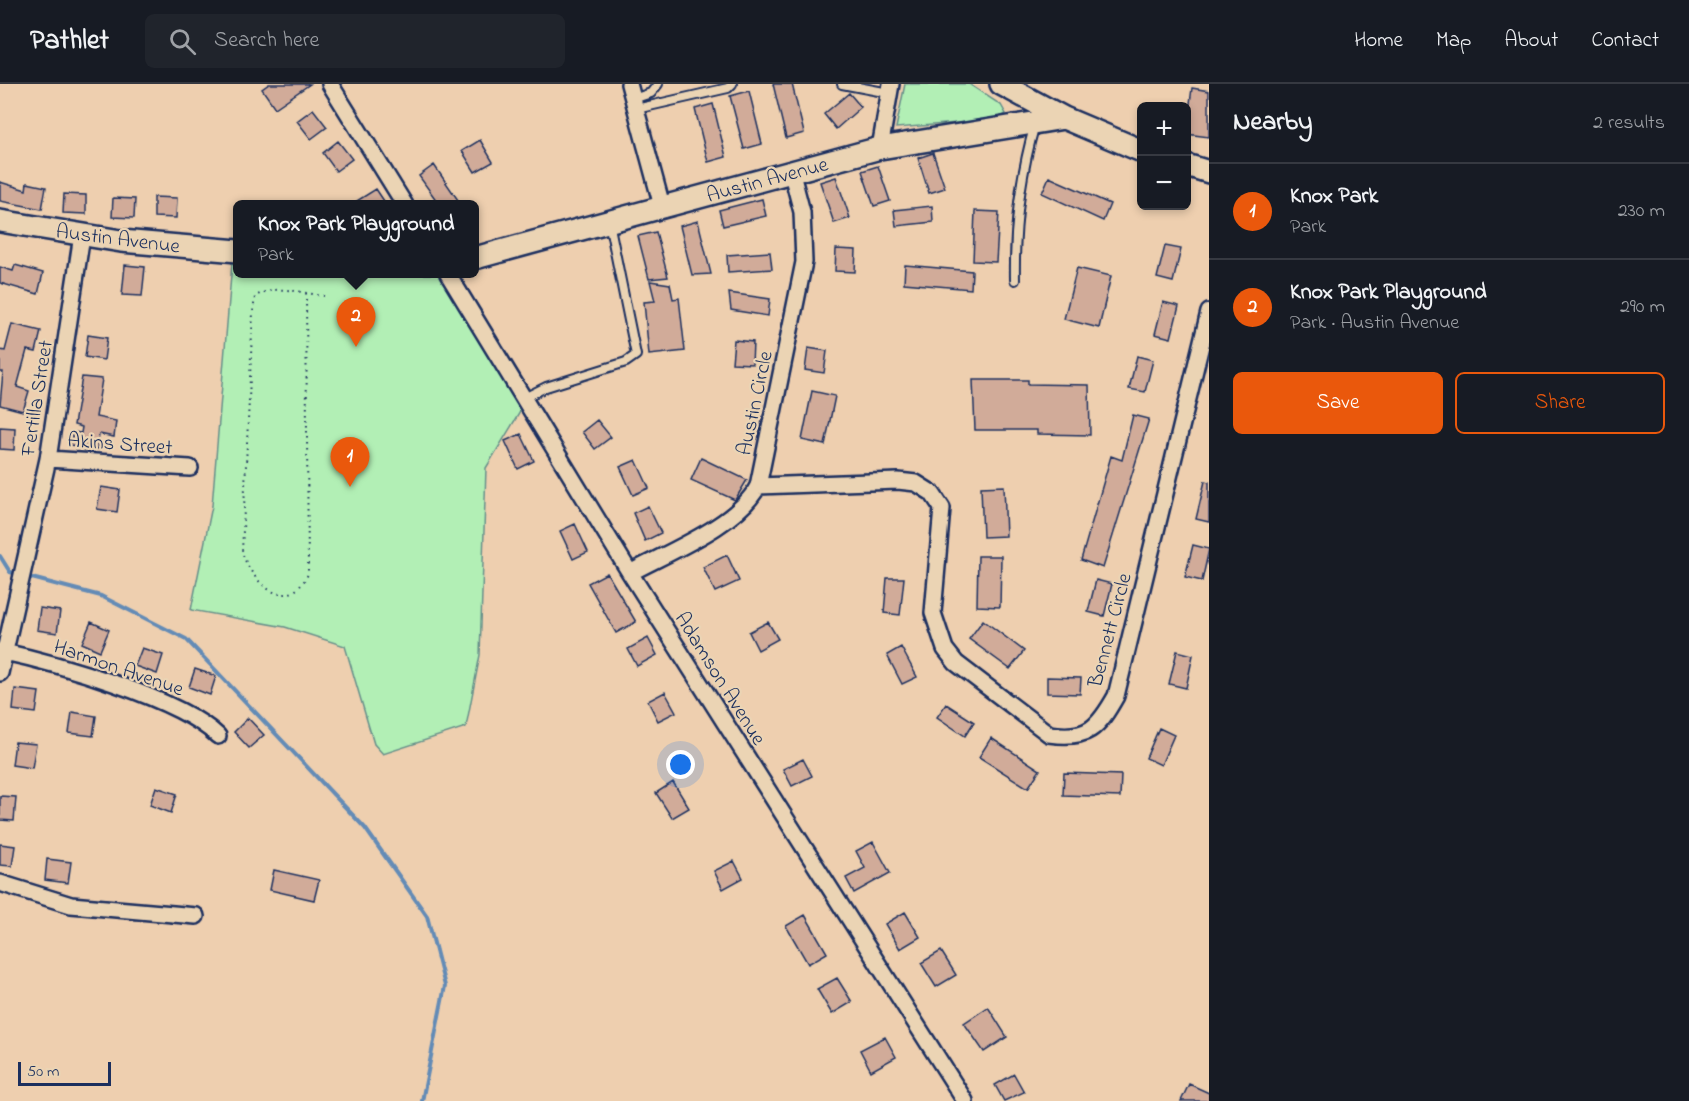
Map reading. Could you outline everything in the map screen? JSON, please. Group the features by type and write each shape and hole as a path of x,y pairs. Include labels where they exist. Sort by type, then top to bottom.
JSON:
{"street":[{"path":"330,84 402,200"},
{"path":"1002,84 1064,118 1137,149"},
{"path":"880,148 890,88"},
{"path":"633,97 662,206"},
{"name":"Austin Avenue","path":"479,257 662,206 792,174 880,148 1064,118"},
{"path":"1191,167 1209,172"},
{"name":"Austin Circle","path":"630,573 720,524 754,495 758,486 804,261 802,212 792,174"},
{"name":"Austin Avenue","path":"0,221 121,241 233,251"},
{"name":"Fertilla Street","path":"0,673 48,459 82,234"},
{"name":"Adamson Avenue","path":"451,278 630,573 965,1101"},
{"name":"Bennett Circle","path":"758,486 898,481 916,483 932,493 942,508 933,614 945,649 956,663 1050,734 1068,736 1086,733 1101,723 1116,696 1209,312"},
{"name":"Akins Street","path":"48,459 190,468"},
{"name":"Harmon Avenue","path":"3,652 116,685 192,715 218,736"},
{"path":"0,883 71,905 196,916"}],"lane":[{"path":"633,97 651,93 658,84"},
{"path":"633,97 728,88 732,84"},
{"path":"842,84 890,88"},
{"path":"1015,280 1015,215 1022,167 1036,123"},
{"path":"524,398 546,387 626,362 636,355 609,221"}],"path":[{"path":"306,293 308,574 299,588 287,595 277,593 257,582 251,575 242,552 253,312 255,297 264,290 306,293 324,296"}],"green space":[{"path":"905,84 969,84 1001,105 1006,114 995,120 896,128"},
{"path":"233,251 233,278 450,278 526,402 486,468 480,655 466,727 383,754 374,744 345,646 285,627 191,610 212,506"}],"building":[{"path":"269,84 310,84 275,108 262,89"},
{"path":"773,84 792,84 804,133 786,138"},
{"path":"1192,88 1209,91 1209,137 1191,135"},
{"path":"749,91 762,144 744,149 730,96"},
{"path":"849,93 861,107 836,129 824,114"},
{"path":"713,104 726,157 708,162 695,109"},
{"path":"313,109 327,127 311,139 297,121"},
{"path":"480,140 493,162 475,172 462,151"},
{"path":"338,141 352,159 336,171 323,153"},
{"path":"933,153 945,188 929,193 918,158"},
{"path":"434,165 458,200 436,200 419,176"},
{"path":"878,166 890,201 874,206 862,171"},
{"path":"836,177 850,218 834,223 820,182"},
{"path":"1049,177 1110,204 1103,221 1042,193"},
{"path":"0,182 26,190 27,183 46,187 42,209 0,201"},
{"path":"376,189 383,200 358,200"},
{"path":"64,194 86,195 86,214 63,213"},
{"path":"154,197 177,198 176,218 154,217"},
{"path":"113,198 135,199 134,218 112,217"},
{"path":"762,199 766,216 723,226 719,210"},
{"path":"932,206 933,222 896,226 894,210"},
{"path":"975,211 999,212 996,262 973,261"},
{"path":"698,221 711,274 692,275 680,226"},
{"path":"656,232 668,277 649,279 638,236"},
{"path":"1165,246 1181,249 1173,282 1157,278"},
{"path":"836,249 856,250 855,272 835,271"},
{"path":"770,252 772,269 728,272 727,255"},
{"path":"15,265 43,273 38,294 0,283 0,267 13,271"},
{"path":"125,265 145,267 142,296 122,295"},
{"path":"905,265 972,271 971,289 904,283"},
{"path":"1077,268 1111,276 1099,328 1064,319"},
{"path":"650,281 670,284 673,299 679,298 685,351 649,355 644,302 655,301"},
{"path":"729,293 770,299 768,316 731,310"},
{"path":"1163,302 1179,306 1171,338 1155,334"},
{"path":"12,324 41,331 36,352 27,350 17,387 29,391 23,411 0,405 3,372 0,372 0,350 5,351"},
{"path":"88,335 107,338 104,360 85,357"},
{"path":"734,340 753,342 752,364 732,363"},
{"path":"808,348 827,351 824,373 805,370"},
{"path":"1137,356 1153,360 1145,392 1129,389"},
{"path":"82,377 102,379 96,417 116,421 114,437 99,434 97,449 70,445 73,432 81,433 82,427 74,425"},
{"path":"973,380 1028,380 1028,384 1089,385 1090,435 1037,434 1037,430 975,430"},
{"path":"812,391 835,396 825,445 802,440"},
{"path":"1133,415 1149,419 1103,568 1081,560 1111,456 1122,460"},
{"path":"597,420 611,437 595,449 582,432"},
{"path":"0,427 15,428 14,450 0,449"},
{"path":"521,434 534,461 518,469 505,441"},
{"path":"701,458 747,480 735,500 691,480"},
{"path":"636,460 649,488 633,495 620,467"},
{"path":"1205,481 1209,482 1209,522 1196,519"},
{"path":"1004,486 1006,536 983,537 981,487"},
{"path":"101,487 120,490 117,512 97,509"},
{"path":"648,506 661,533 645,541 633,513"},
{"path":"575,524 588,552 573,559 560,531"},
{"path":"1193,545 1209,549 1202,581 1185,577"},
{"path":"727,555 739,581 715,592 703,567"},
{"path":"978,556 1001,556 1000,607 977,606"},
{"path":"607,573 636,622 616,633 588,583"},
{"path":"887,578 904,578 900,615 884,613"},
{"path":"1096,580 1112,584 1104,616 1088,612"},
{"path":"40,608 60,611 57,633 37,630"},
{"path":"983,620 1024,651 1010,669 969,639"},
{"path":"91,622 109,630 100,651 82,643"},
{"path":"768,622 778,639 758,650 749,632"},
{"path":"648,638 657,655 637,666 628,649"},
{"path":"901,647 917,677 902,684 887,655"},
{"path":"142,648 163,655 157,674 135,666"},
{"path":"1177,651 1193,655 1186,688 1169,684"},
{"path":"195,669 216,676 210,695 189,687"},
{"path":"1047,677 1081,678 1080,694 1047,693"},
{"path":"15,689 39,692 36,713 13,710"},
{"path":"665,692 676,712 658,721 648,701"},
{"path":"946,704 974,722 965,736 937,717"},
{"path":"72,712 96,716 93,736 69,733"},
{"path":"248,718 264,735 249,748 234,732"},
{"path":"1159,728 1174,735 1161,765 1146,758"},
{"path":"991,738 1040,770 1028,788 979,757"},
{"path":"15,742 36,744 32,768 12,765"},
{"path":"803,759 812,776 792,786 783,769"},
{"path":"1064,773 1121,775 1120,797 1063,795"},
{"path":"673,782 689,808 672,818 656,793"},
{"path":"156,787 177,794 171,813 150,805"},
{"path":"0,796 16,797 14,821 0,820"},
{"path":"873,842 890,873 854,893 846,878 865,868 856,851"},
{"path":"0,844 15,846 12,866 0,865"},
{"path":"47,859 71,862 68,883 45,880"},
{"path":"734,861 743,878 723,889 714,871"},
{"path":"274,870 319,880 314,900 270,890"},
{"path":"905,912 920,937 900,949 885,924"},
{"path":"805,915 827,953 808,964 786,926"},
{"path":"941,951 956,975 936,987 921,963"},
{"path":"837,978 852,1002 832,1014 817,989"},
{"path":"988,1007 1007,1037 984,1052 964,1023"},
{"path":"885,1037 896,1057 871,1071 860,1050"},
{"path":"1014,1074 1024,1092 1004,1101 995,1085"},
{"path":"1189,1084 1209,1093 1209,1101 1181,1101"}],"waterway":[{"path":"0,556 10,572 17,574"},
{"path":"24,576 101,596 186,639 365,828 427,916 445,986 422,1101"}],"place":[{"name":"Knox Park Playground","path":"356,347"},
{"name":"Knox Park","path":"350,487"}]}
